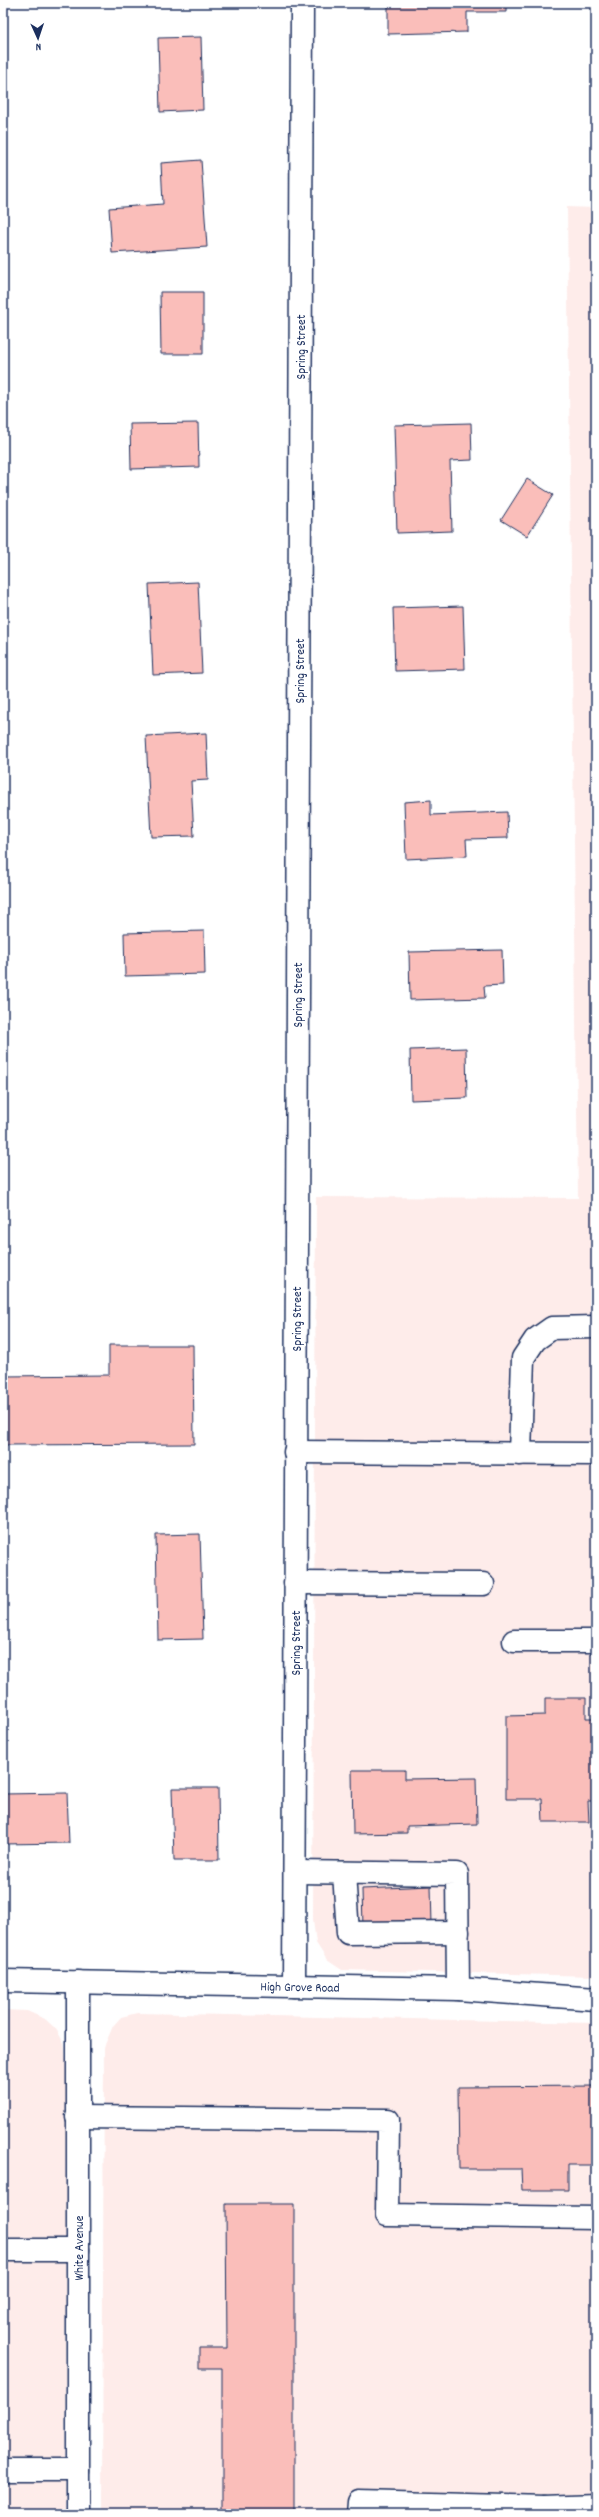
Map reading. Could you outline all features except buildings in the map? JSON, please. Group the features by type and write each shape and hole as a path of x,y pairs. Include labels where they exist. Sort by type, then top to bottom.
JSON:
{"street":[{"name":"Spring Street","path":"294,1986 302,3"},
{"path":"520,1454 522,1358 535,1340 552,1328 596,1327"},
{"path":"295,1452 596,1454"},
{"path":"295,1583 484,1584"},
{"path":"514,1640 596,1641"},
{"path":"295,1872 457,1874 458,1989"},
{"path":"344,1873 348,1933 458,1932"},
{"name":"High Grove Road","path":"3,1981 458,1989 596,1999"},
{"name":"White Avenue","path":"78,1982 78,2514"},
{"path":"77,2117 388,2120 387,2215 596,2218"},
{"path":"3,2250 78,2250"},
{"path":"3,2470 78,2470"},
{"path":"358,2514 359,2502 545,2511 596,2505"}],"shaded area":[{"path":"567,207 596,208 596,1976 342,1970 327,1960 316,1943 313,1920 316,1197 578,1198"},
{"path":"3,2010 27,2011 45,2019 56,2029 64,2043 66,2062 65,2514 3,2514"},
{"path":"137,2013 596,2023 596,2514 102,2514 104,2047 113,2026 121,2017"}]}
